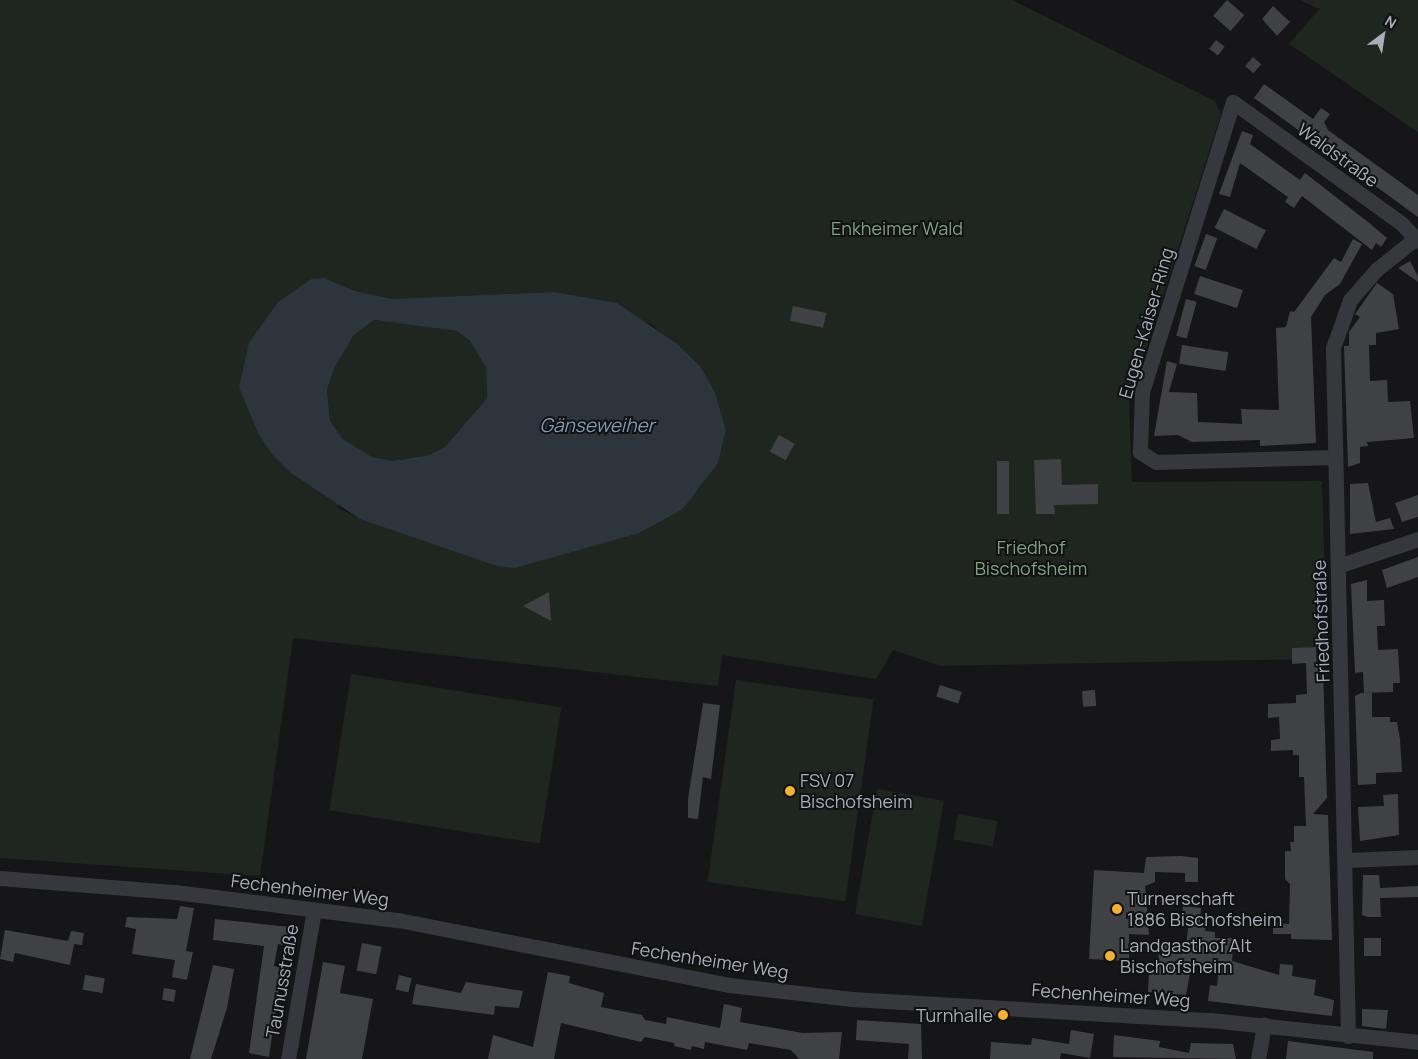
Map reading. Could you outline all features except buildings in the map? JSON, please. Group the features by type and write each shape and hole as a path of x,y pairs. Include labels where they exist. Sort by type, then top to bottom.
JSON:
{"street":[{"name":"Waldstraße","path":"1233,102 1417,240"},
{"name":"Eugen-Kaiser-Ring","path":"1233,102 1142,392 1140,452 1156,462 1335,457"},
{"name":"Friedhofstraße","path":"1348,1036 1348,860 1332,355 1340,320 1366,280 1417,240"},
{"path":"1338,566 1418,539"},
{"path":"1348,860 1418,857"},
{"name":"Fechenheimer Weg","path":"0,878 166,891 439,927 729,985 852,999 1264,1025 1348,1036 1418,1042"},
{"name":"Taunusstraße","path":"288,1059 314,910"},
{"path":"1258,1059 1264,1025"}],"green space":[{"name":"Enkheimer Wald","path":"0,0 1012,0 1215,101 1221,114 1129,403 1132,482 1322,481 1327,646 1308,647 1308,659 941,666 893,650 876,679 722,655 718,686 293,638 260,876 0,858","holes":["324,278 355,291 392,299 553,292 651,324 700,366 715,392 726,430 718,463 683,509 434,543 360,519 339,508 278,302 311,279"]},
{"path":"1300,0 1418,0 1418,132 1289,44 1322,6 1319,9"},
{"path":"374,320 457,331 470,341 486,368 487,398 445,447 429,455 393,461 372,457 343,439 330,421 327,390 334,369 353,336"},
{"path":"351,674 561,707 540,844 329,810"},
{"name":"FSV 07 Bischofsheim","path":"736,680 874,699 845,901 708,882"},
{"path":"877,789 944,801 922,926 855,914"},
{"path":"958,814 997,821 993,847 953,840"}],"water":[{"name":"Gänseweiher","path":"324,278 355,291 392,299 553,292 617,303 676,343 700,366 715,392 726,430 718,463 683,509 639,533 515,568 497,566 360,519 291,473 272,454 259,435 239,387 249,343 278,302 311,279","holes":["374,320 457,331 470,341 486,368 487,398 445,447 429,455 393,461 372,457 343,439 330,421 327,390 334,369 353,336"]}],"place":[{"name":"FSV 07 Bischofsheim","path":"790,791"},
{"name":"Turnerschaft 1886 Bischofsheim","path":"1117,909"},
{"name":"Landgasthof Alt Bischofsheim","path":"1110,956"},
{"name":"Turnhalle","path":"1003,1015"}],"park label":[{"name":"Friedhof Bischofsheim","path":"1031,558"}]}
